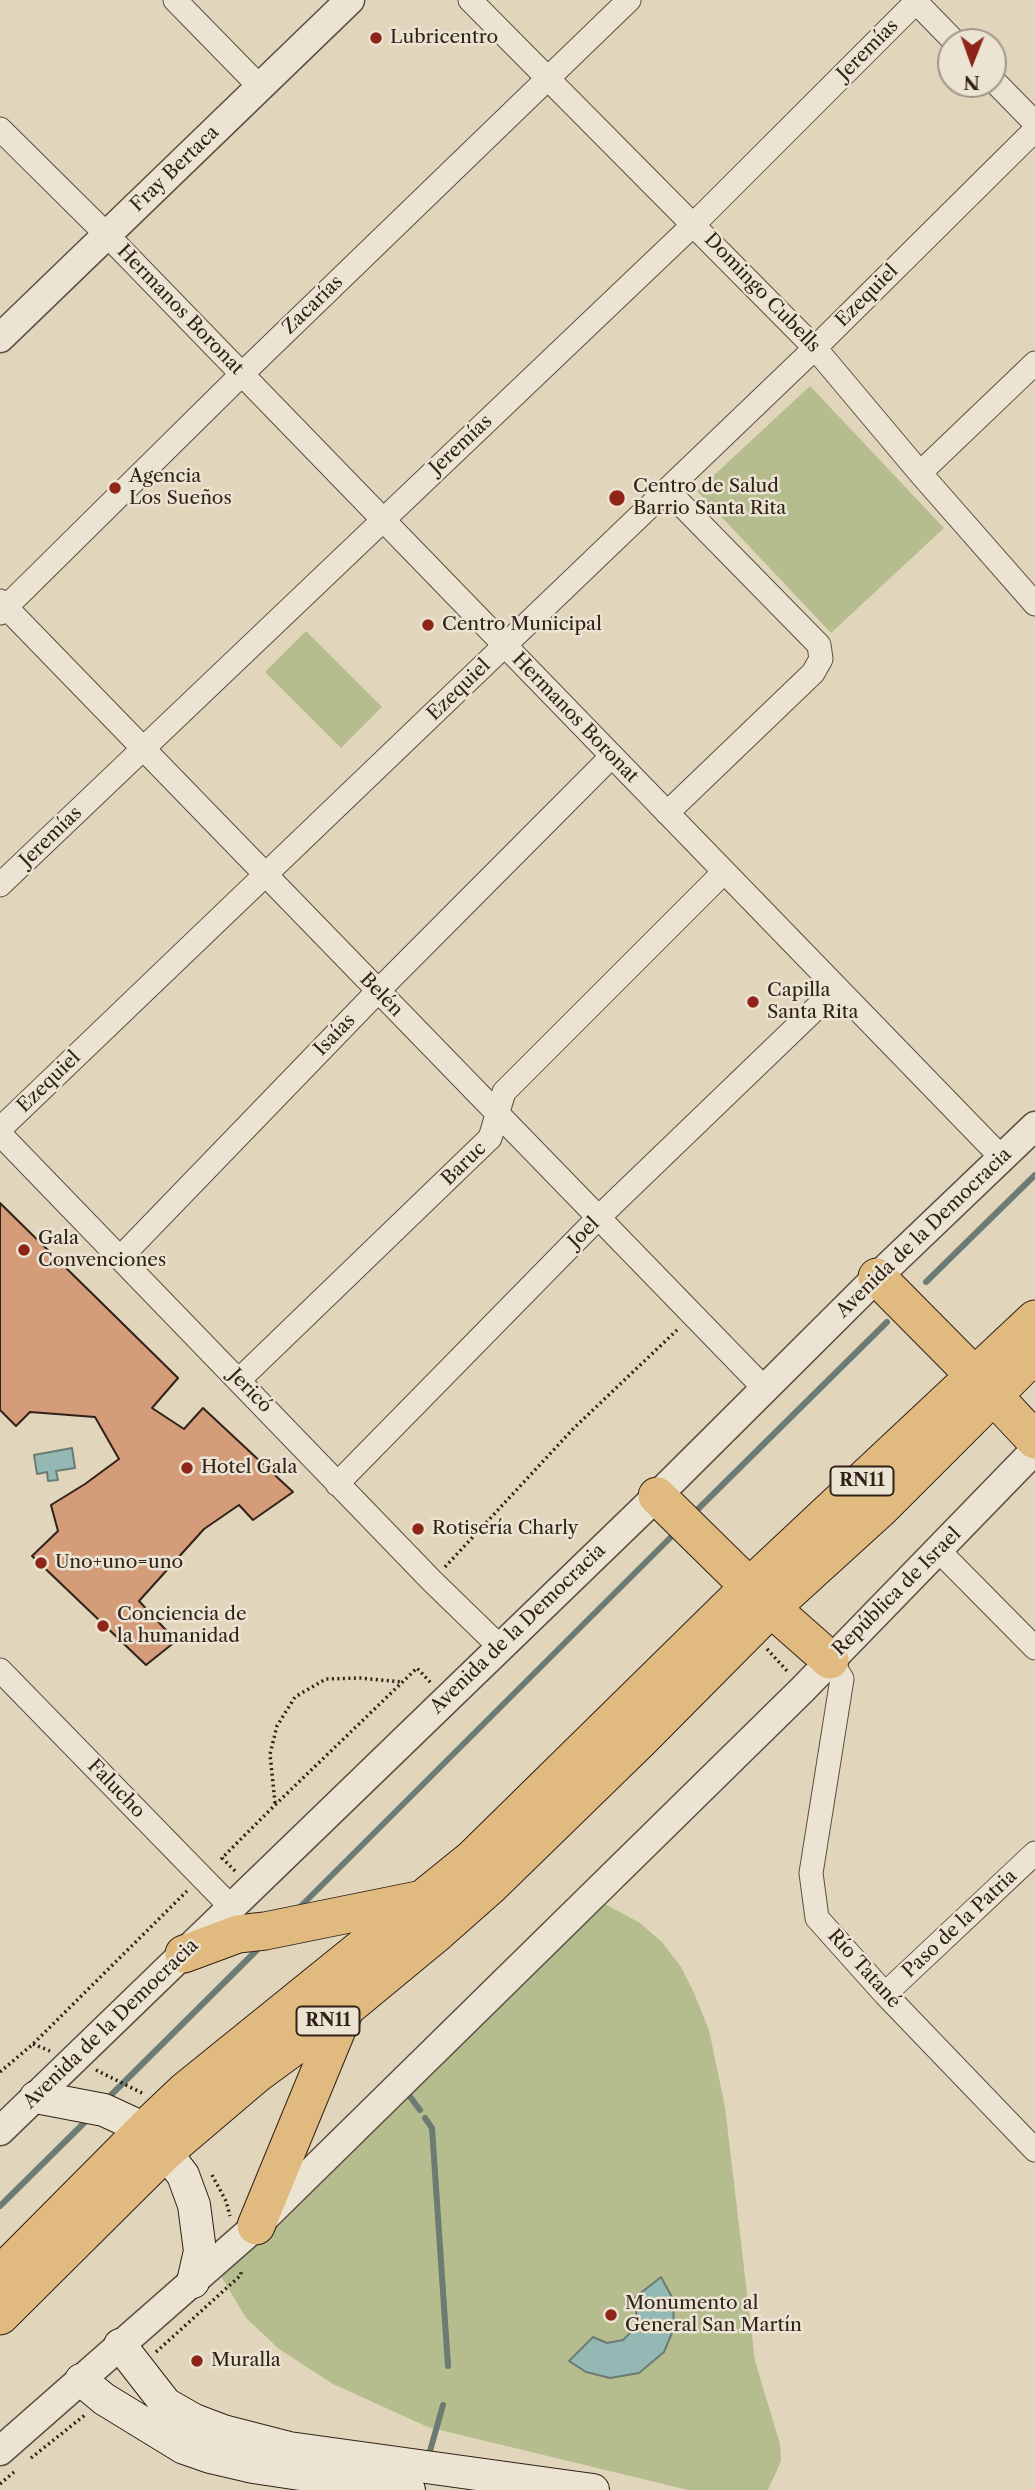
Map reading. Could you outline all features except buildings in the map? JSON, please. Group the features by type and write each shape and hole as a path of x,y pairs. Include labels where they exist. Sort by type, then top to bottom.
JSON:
{"highway":[{"path":"877,1277 1035,1440"},
{"name":"RN11","path":"0,2275 158,2130 472,1859 760,1597 882,1507 984,1385 1035,1319"},
{"name":"RN11","path":"984,1385 1035,1354"},
{"path":"657,1496 760,1597 830,1660"},
{"name":"RN11","path":"0,2316 158,2130 258,2073 345,2009 489,1887 640,1740 760,1597"},
{"path":"184,1954 238,1934 426,1898"},
{"path":"247,2234 345,2009"}],"main road":[{"path":"36,2097 104,2110 158,2130 183,2175 194,2205 200,2251 193,2282"},
{"path":"129,2356 166,2404 194,2420 223,2431 289,2448 593,2490"},
{"path":"92,2390 184,2448 210,2457 253,2467 409,2490"}],"street":[{"path":"175,0 260,86"},
{"name":"Fray Bertaca","path":"0,338 349,0"},
{"name":"Domingo Cubells","path":"470,0 815,348 1035,604"},
{"name":"Zacarías","path":"2,607 629,0"},
{"path":"916,1 942,28"},
{"name":"Jeremías","path":"0,885 694,224 916,1"},
{"path":"1007,94 1035,123"},
{"name":"Hermanos Boronat","path":"0,129 107,235 1002,1158"},
{"name":"Ezequiel","path":"0,1132 815,348 1035,130"},
{"path":"920,473 1035,363"},
{"path":"667,490 819,645 821,659 813,673 667,813"},
{"name":"Belén","path":"2,607 143,748 764,1388"},
{"name":"Isaías","path":"121,1257 377,992 612,756"},
{"name":"Baruc","path":"239,1381 490,1138 504,1093 724,872"},
{"name":"Joel","path":"337,1484 598,1218 836,989"},
{"name":"Avenida de la Democracia","path":"0,2131 657,1496 877,1277 1035,1126"},
{"name":"Jericó","path":"0,1132 337,1484 500,1647"},
{"name":"República de Israel","path":"247,2234 758,1734 1035,1450"},
{"path":"939,1551 1035,1648"},
{"name":"Río Tatané","path":"830,1660 842,1679 811,1873 817,1918 885,1994 1035,2150"},
{"name":"Falucho","path":"0,1670 231,1907"},
{"name":"Paso de la Patria","path":"885,1994 1035,1853"},
{"path":"10,2459 129,2356 193,2282 247,2234"}],"path":[{"path":"432,1581 574,1428 692,1316"},
{"path":"252,1887 222,1858 417,1668 446,1700"},
{"path":"275,1805 270,1754 277,1726 295,1697 326,1679 360,1678 403,1682"},
{"path":"0,2072 33,2045 202,1877"},
{"path":"33,2045 106,2073 139,2091 158,2130"},
{"path":"129,2356 241,2275 247,2234 211,2171"},
{"path":"31,2458 92,2390"},
{"path":"0,2484 10,2459"}],"green space":[{"path":"810,386 944,528 831,633 697,491"},
{"path":"306,631 382,707 341,748 265,672"},
{"path":"605,1904 640,1923 662,1942 681,1967 709,2030 725,2107 755,2361 780,2444 781,2461 768,2490 688,2490 428,2427 333,2384 279,2349 246,2318 221,2276"}],"water":[{"path":"72,1448 75,1468 56,1471 58,1480 48,1481 47,1472 37,1474 34,1455"},
{"path":"661,2277 673,2299 674,2328 664,2352 639,2373 610,2378 586,2372 569,2361 593,2337 607,2343 623,2340 634,2329 637,2315 632,2300"}],"waterway":[{"path":"926,1282 1035,1175"},
{"path":"693,1514 887,1322"},
{"path":"297,1910 674,1534"},
{"path":"107,2099 262,1945"},
{"path":"408,2094 420,2110"},
{"path":"425,2118 432,2128 448,2366"},
{"path":"0,2206 88,2119"},
{"path":"430,2451 443,2405"}],"place":[{"name":"Lubricentro","path":"376,38"},
{"name":"Agencia Los Sueños","path":"115,488"},
{"name":"Centro de Salud Barrio Santa Rita","path":"617,498"},
{"name":"Centro Municipal","path":"428,625"},
{"name":"Capilla Santa Rita","path":"753,1002"},
{"name":"Gala Convenciones","path":"24,1250"},
{"name":"Hotel Gala","path":"187,1468"},
{"name":"Rotisería Charly","path":"418,1529"},
{"name":"Uno+uno=uno","path":"41,1563"},
{"name":"Conciencia de la humanidad","path":"103,1626"},
{"name":"Monumento al General San Martín","path":"611,2315"},
{"name":"Muralla","path":"197,2361"}]}
